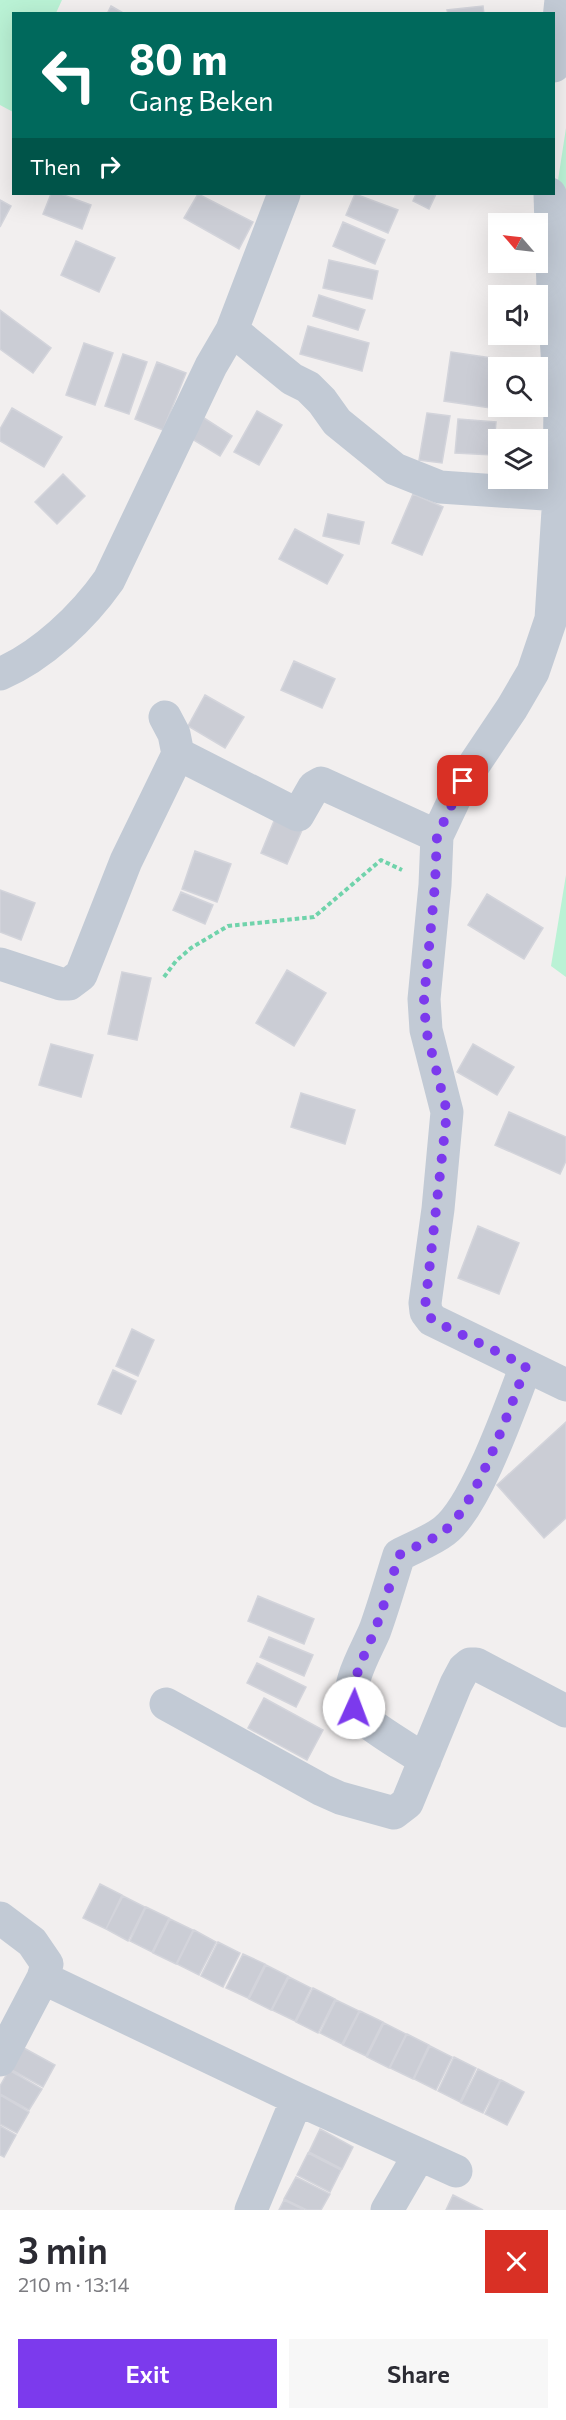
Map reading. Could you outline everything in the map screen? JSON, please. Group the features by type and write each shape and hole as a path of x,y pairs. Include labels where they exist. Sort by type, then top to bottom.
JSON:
{"street":[{"path":"555,57 561,0"},
{"path":"0,674 20,666 75,620 91,605 109,580 211,366 232,330 284,195"},
{"path":"550,195 552,288 560,400 559,495 551,619 533,672 463,781 437,836 435,885 424,999 426,1030 447,1112 425,1307 432,1320 566,1385"},
{"path":"232,330 285,373 308,387 322,401 337,422 395,469 440,487 559,495"},
{"path":"0,964 61,984 69,984 81,975 126,861 178,754 174,734 165,717"},
{"path":"178,754 298,815 314,787 321,783 437,836"},
{"path":"424,1760 362,1717 354,1708 352,1693 357,1670 375,1631 399,1555 445,1530 466,1505 484,1470 526,1366"},
{"path":"166,1704 322,1790 340,1798 394,1813 407,1803 456,1684 464,1668 470,1664 476,1664 566,1711"},
{"path":"0,1918 32,1942 47,1964 43,1978 0,2060"},
{"path":"43,1978 456,2172"},
{"path":"251,2210 297,2099"},
{"path":"387,2210 419,2155"}],"path":[{"path":"164,977 176,961 191,948 228,926 314,917 381,860 435,885"}],"green space":[{"path":"0,0 62,0 56,12 12,12 12,111 0,105"},
{"path":"566,128 566,213 558,180"},
{"path":"566,875 566,977 551,966"}],"building":[{"path":"111,6 122,12 108,12"},
{"path":"483,6 484,12 448,12 447,10"},
{"path":"51,195 64,195 91,205 82,229 43,214"},
{"path":"197,195 200,195 253,222 239,249 184,218"},
{"path":"355,195 398,210 388,233 346,215"},
{"path":"416,195 436,195 429,209 413,201"},
{"path":"0,200 11,206 0,227"},
{"path":"343,222 385,240 375,264 333,246"},
{"path":"76,241 115,258 99,292 61,275"},
{"path":"329,260 378,271 372,299 323,288"},
{"path":"319,295 365,310 358,330 313,316"},
{"path":"0,310 51,348 33,373 0,349"},
{"path":"308,326 369,343 362,371 300,354"},
{"path":"84,343 113,353 95,405 66,395"},
{"path":"451,352 488,357 488,408 444,401"},
{"path":"123,354 147,362 129,414 105,406"},
{"path":"157,362 186,373 163,430 135,419"},
{"path":"12,408 62,437 44,467 0,441 0,429"},
{"path":"257,411 282,425 259,465 234,452"},
{"path":"427,413 450,416 442,463 419,460"},
{"path":"204,418 232,436 220,456 192,439"},
{"path":"458,419 496,422 495,429 488,429 488,455 455,453"},
{"path":"63,474 85,496 57,524 35,502"},
{"path":"413,494 443,507 422,555 392,543"},
{"path":"328,514 364,522 359,544 323,536"},
{"path":"295,529 343,555 327,584 279,559"},
{"path":"294,661 335,679 322,708 281,690"},
{"path":"205,695 244,717 225,748 188,726"},
{"path":"276,816 303,828 287,864 261,853"},
{"path":"195,851 231,864 217,902 182,889"},
{"path":"0,890 35,903 21,940 0,932"},
{"path":"181,892 213,905 205,924 173,910"},
{"path":"487,894 543,928 524,959 468,925"},
{"path":"287,970 326,993 294,1046 256,1023"},
{"path":"122,972 151,978 137,1040 108,1034"},
{"path":"51,1044 93,1055 81,1097 39,1085"},
{"path":"473,1044 514,1067 497,1095 457,1072"},
{"path":"301,1093 355,1110 345,1144 291,1127"},
{"path":"509,1112 566,1137 566,1161 560,1174 495,1145"},
{"path":"478,1226 519,1243 499,1294 458,1278"},
{"path":"132,1329 154,1340 138,1376 116,1366"},
{"path":"113,1370 136,1381 121,1414 98,1404"},
{"path":"566,1422 566,1518 544,1538 497,1485"},
{"path":"258,1596 314,1619 304,1644 248,1621"},
{"path":"269,1637 313,1655 304,1676 260,1657"},
{"path":"257,1663 306,1687 296,1707 247,1683"},
{"path":"264,1698 323,1730 307,1760 248,1728"},
{"path":"100,1884 122,1895 106,1929 83,1918"},
{"path":"123,1896 145,1907 128,1941 106,1929"},
{"path":"146,1907 169,1918 152,1952 130,1941"},
{"path":"170,1919 193,1930 176,1964 153,1953"},
{"path":"194,1930 216,1942 199,1975 177,1964"},
{"path":"218,1942 240,1953 223,1987 201,1976"},
{"path":"243,1954 265,1964 248,1998 226,1988"},
{"path":"266,1965 288,1976 271,2010 249,1999"},
{"path":"289,1977 311,1988 295,2021 272,2010"},
{"path":"313,1988 335,1999 318,2033 296,2022"},
{"path":"336,2000 359,2011 342,2044 320,2033"},
{"path":"360,2011 383,2022 366,2056 343,2045"},
{"path":"384,2023 406,2034 389,2068 367,2057"},
{"path":"407,2034 429,2045 413,2079 390,2068"},
{"path":"430,2046 452,2057 436,2090 414,2079"},
{"path":"22,2047 55,2065 43,2087 10,2069"},
{"path":"454,2057 476,2068 460,2102 438,2091"},
{"path":"478,2069 500,2080 483,2113 461,2103"},
{"path":"9,2070 42,2089 29,2110 0,2094 0,2086"},
{"path":"501,2080 524,2092 507,2125 485,2114"},
{"path":"0,2095 29,2112 17,2133 0,2124"},
{"path":"0,2126 16,2135 4,2157 0,2155"},
{"path":"320,2129 353,2147 342,2169 309,2152"},
{"path":"308,2153 341,2170 330,2192 297,2175"},
{"path":"296,2177 330,2194 321,2210 307,2210 284,2199"},
{"path":"453,2195 483,2210 446,2210"},
{"path":"284,2200 304,2210 279,2210"}],"route":[{"path":"354,1708 352,1693 357,1670 375,1631 399,1555 445,1530 466,1505 484,1470 526,1366 432,1320 425,1307 438,1209 447,1112 426,1030 424,999 435,885 437,836 463,781"}]}
